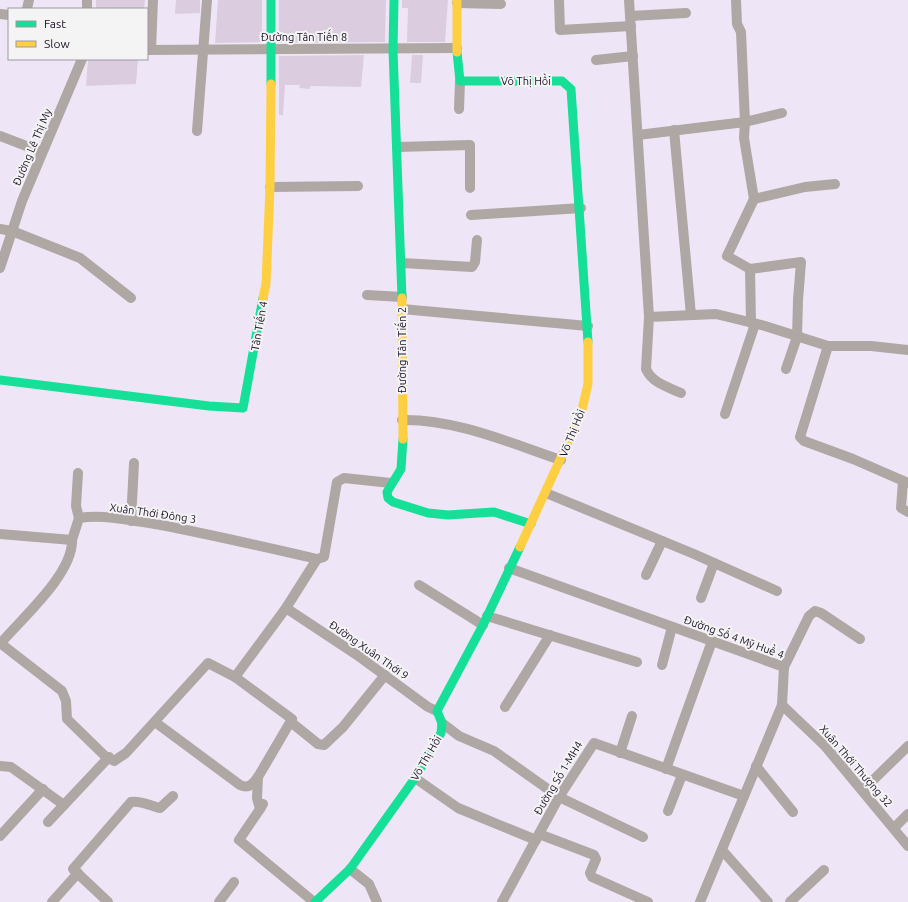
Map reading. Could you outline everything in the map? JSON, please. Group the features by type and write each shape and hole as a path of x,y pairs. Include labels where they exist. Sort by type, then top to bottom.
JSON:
{"street":[{"name":"Đường Tân Tiến 8","path":"153,0 149,50 393,50 457,48"},
{"path":"197,131 207,0"},
{"name":"Tân Tiến 4","path":"0,380 209,406 243,408 266,284 270,187 271,0"},
{"name":"Đường Tân Tiến 2","path":"391,483 401,469 403,456 402,263 393,50 394,0"},
{"path":"559,0 560,30 686,13"},
{"path":"629,0 649,317 646,369 649,376 654,380 681,393"},
{"path":"736,0 738,24 741,32 745,122 744,138 754,198 727,256 750,269 801,262 797,337 786,369"},
{"path":"459,109 460,81 457,48 457,2 501,4"},
{"path":"596,60 633,56"},
{"name":"Đường Lê Thị My","path":"0,268 22,201 82,60"},
{"name":"Võ Thị Hồi","path":"315,902 350,869 415,778 441,733 442,722 438,711 485,621 546,493 581,414 588,384 588,326 581,208 571,89 562,82 460,81"},
{"path":"638,135 745,122 782,113"},
{"path":"674,130 691,315"},
{"path":"0,136 42,152"},
{"path":"397,147 470,145 470,188"},
{"path":"754,198 835,184"},
{"path":"270,187 358,186"},
{"path":"471,215 581,208"},
{"path":"0,229 12,231 80,258 131,298"},
{"path":"402,263 472,266 475,262 477,240"},
{"path":"725,414 753,323 750,269"},
{"path":"367,295 402,297"},
{"path":"402,309 588,326"},
{"path":"649,317 716,314 753,323 828,346 872,346 908,350"},
{"path":"828,346 800,437 804,441 853,459 905,482 901,508 908,512"},
{"path":"402,420 422,420 457,427 561,460"},
{"path":"131,521 134,463"},
{"path":"78,473 76,506 78,518 72,540 69,560 59,577 0,643 62,691 66,701 67,720 114,761 126,753 208,664 235,677 292,718 292,723 318,744 324,745 343,727 385,675"},
{"path":"235,677 286,608 317,559 324,557 337,482 344,478 391,483 387,492 388,498 393,502 428,513 448,515 494,512 531,524"},
{"path":"546,493 777,591"},
{"name":"Xuân Thới Đông 3","path":"78,518 93,517 131,521 209,534 317,559"},
{"path":"0,534 72,540"},
{"path":"646,575 662,541"},
{"path":"701,598 714,563"},
{"name":"Đường Số 4 Mỹ Huề 4","path":"509,568 784,667 782,705 700,902"},
{"path":"419,585 485,621 550,636 637,662"},
{"name":"Đường Xuân Thới 9","path":"286,608 385,675 428,707 438,711"},
{"path":"784,667 806,621 812,612 822,613 860,639"},
{"path":"662,665 672,627"},
{"path":"505,707 550,636"},
{"path":"666,769 712,641"},
{"name":"Xuân Thới Thượng 32","path":"782,705 825,746 908,846"},
{"path":"620,753 632,716"},
{"path":"155,722 240,785 247,787 251,786 258,777 270,753 292,723"},
{"path":"442,722 459,736 494,751 560,797 643,837"},
{"name":"Đường Số 1-MH4","path":"505,901 560,797 594,743 744,796"},
{"path":"863,790 908,746"},
{"path":"48,822 109,757"},
{"path":"0,766 11,768 64,805"},
{"path":"756,766 793,812"},
{"path":"668,811 682,775"},
{"path":"258,777 257,798 262,806 239,840 315,902"},
{"path":"415,778 458,808 594,856 596,858 590,873 592,877 648,902"},
{"path":"0,836 43,789"},
{"path":"108,902 73,869 131,802 138,801 160,808 173,796"},
{"path":"894,828 908,814"},
{"path":"722,850 768,902"},
{"path":"350,869 369,884 377,902"},
{"path":"790,902 824,870"},
{"path":"52,902 78,873"},
{"path":"219,902 234,882"}],"building":[{"path":"96,0 145,0 144,8 96,8"},
{"path":"176,0 200,0 200,13 175,14"},
{"path":"218,0 262,0 262,42 215,43"},
{"path":"279,0 386,0 385,42 279,43"},
{"path":"402,0 448,0 445,42 407,42 408,8 402,8"},
{"path":"364,55 361,87 310,86 310,89 299,88 300,85 285,85 283,115 279,115 279,56"},
{"path":"412,55 423,55 421,83 410,83"},
{"path":"88,60 138,60 136,84 86,86"}],"traffic: fast":[{"path":"271,0 271,84"},
{"path":"394,0 393,50 402,298"},
{"path":"457,52 460,81 562,81 571,89 588,342"},
{"path":"0,380 209,406 243,408 263,298"},
{"path":"403,439 401,469 387,492 388,498 393,502 428,513 448,515 494,512 531,524"},
{"path":"315,902 350,869 415,778 441,733 442,723 437,711 483,625 520,547"}],"traffic: slow":[{"path":"457,0 457,52"},
{"path":"263,298 266,284 270,187 271,84"},
{"path":"402,298 403,439"},
{"path":"520,547 581,414 588,384 588,342"}]}
